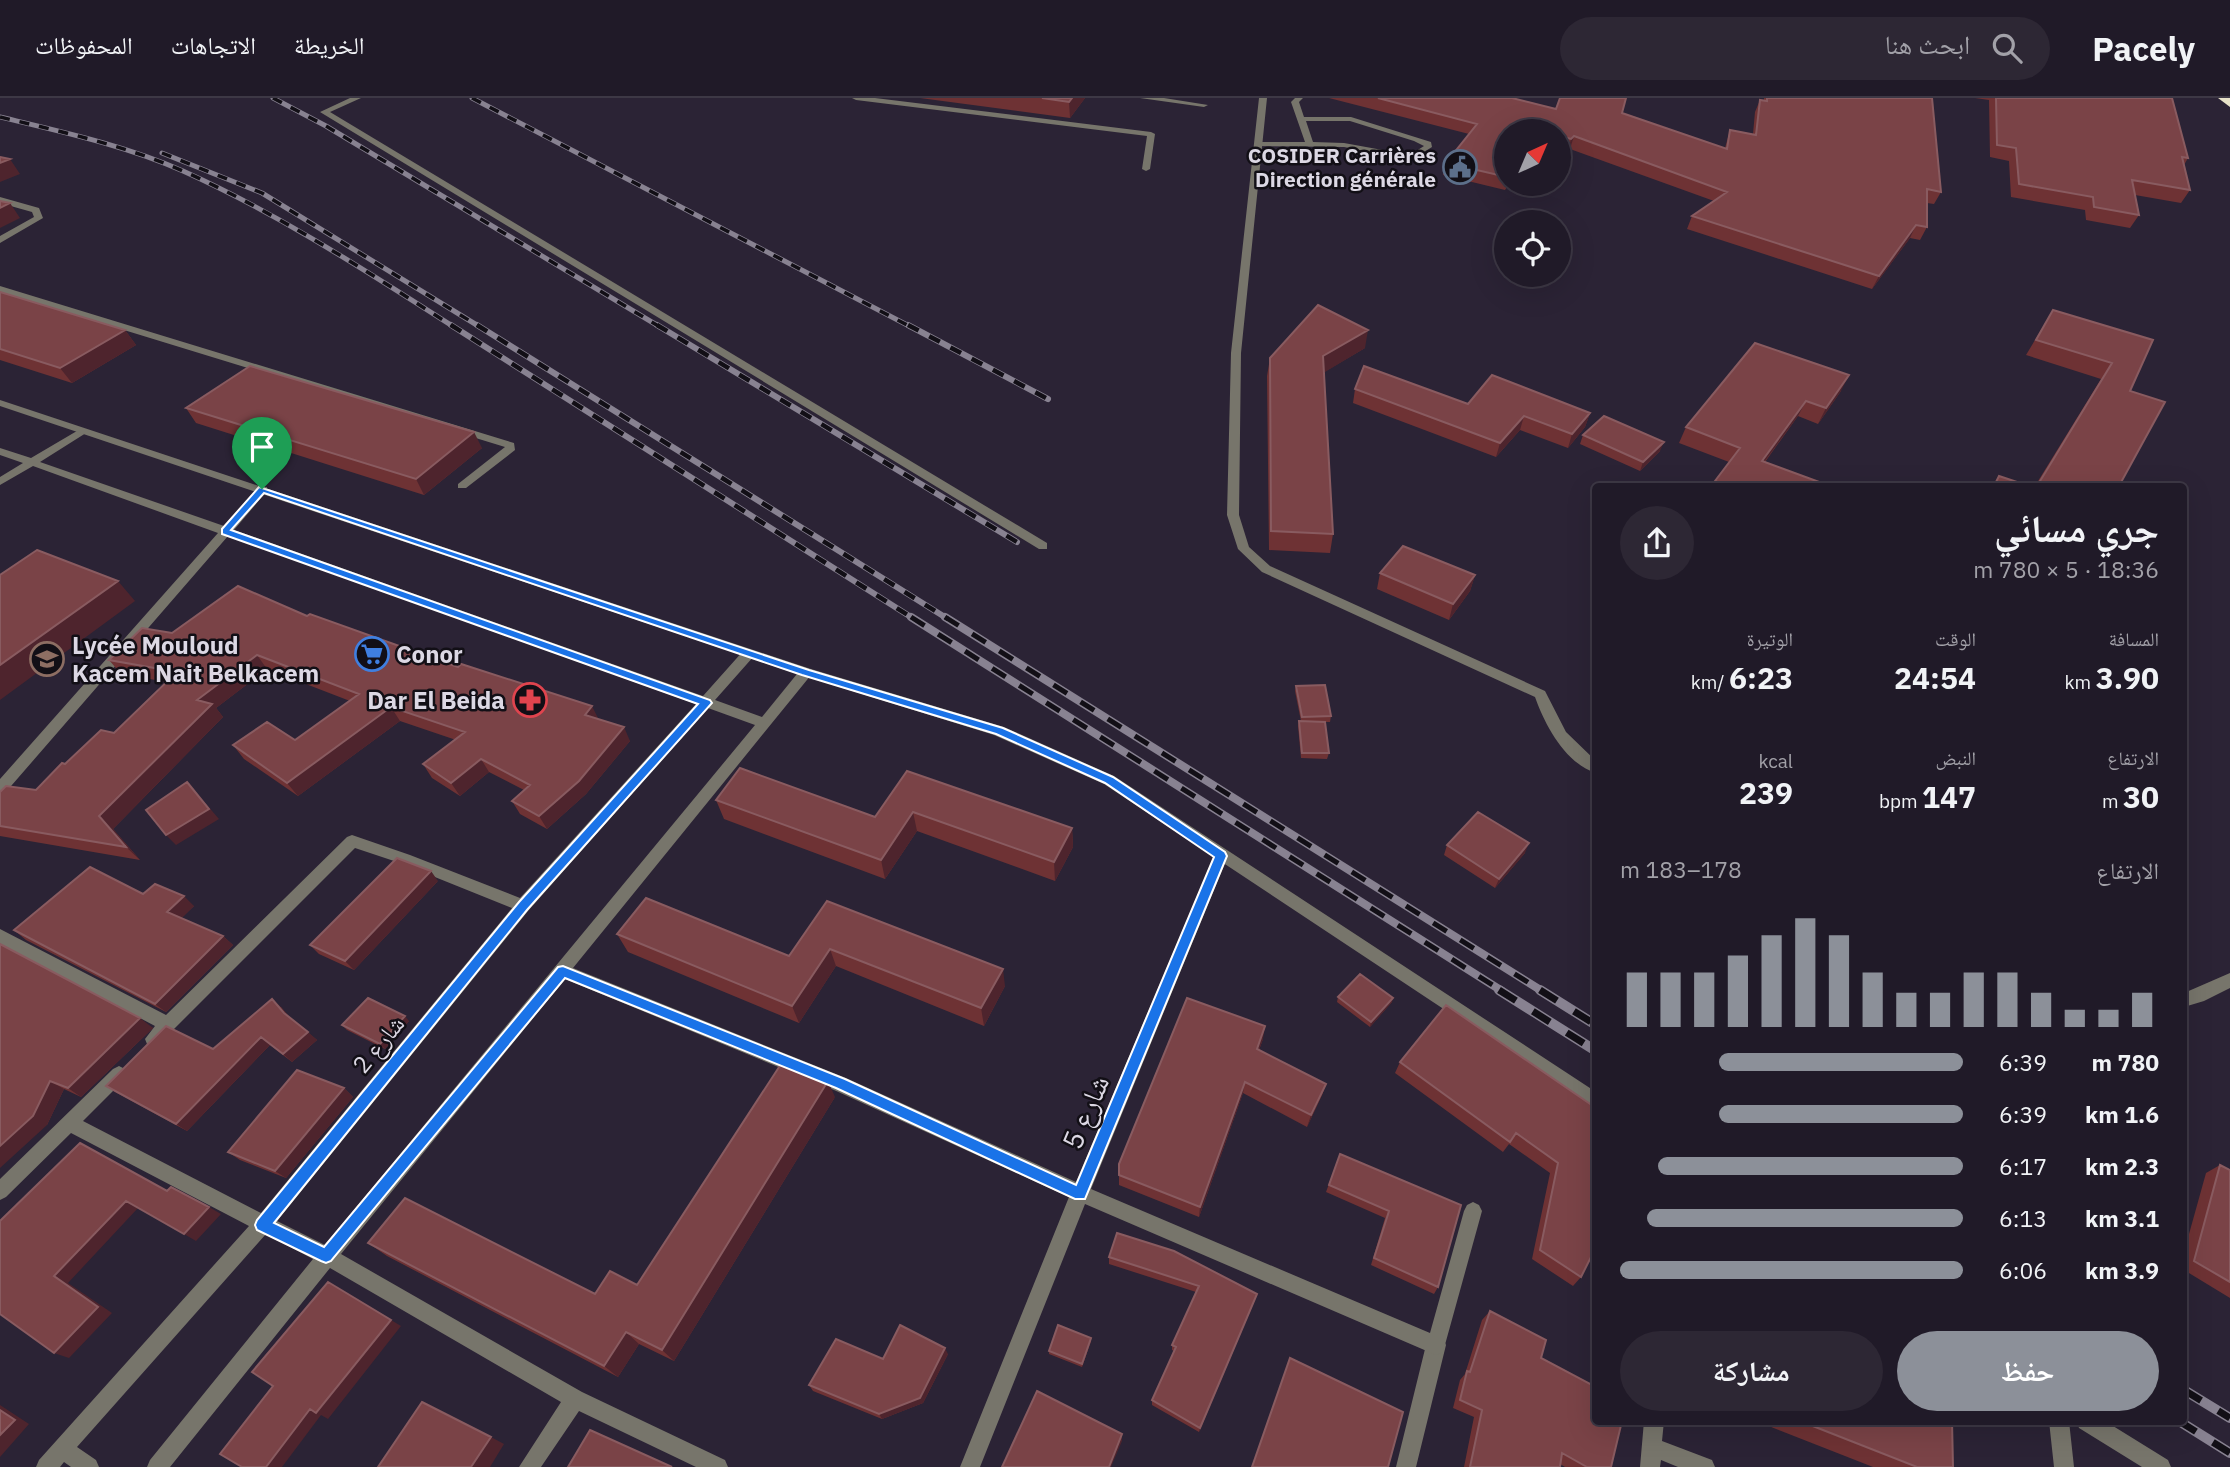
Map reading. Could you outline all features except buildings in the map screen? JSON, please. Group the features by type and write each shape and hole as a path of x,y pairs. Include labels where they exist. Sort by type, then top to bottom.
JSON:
{"highway":[{"path":"2224,98 2230,104"}],"street":[{"path":"357,98 324,113 1044,546"},
{"path":"856,98 1151,134 1146,169"},
{"path":"1144,98 1205,105"},
{"path":"1263,98 1236,354 1233,515 1244,549 1266,569 1540,694 1548,718 1560,736 1592,764"},
{"path":"1299,98 1295,102 1310,144"},
{"path":"1258,144 1344,145 1411,158 1428,147 1428,144 1417,139 1351,119 1303,119"},
{"path":"0,200 36,209 39,218 0,240"},
{"path":"0,289 510,445 510,450 462,486"},
{"path":"0,403 806,673 999,731 1109,780 1592,1099"},
{"path":"0,482 82,431"},
{"path":"0,452 764,723"},
{"path":"0,789 262,489"},
{"name":"شارع 2","path":"46,1467 262,1225 523,906 749,653"},
{"path":"157,1467 326,1256 806,673"},
{"path":"0,1191 71,1124 167,1024 352,841 523,906"},
{"name":"شارع 5","path":"970,1467 1221,856"},
{"path":"0,936 167,1024"},
{"path":"563,971 840,1084 1080,1194 1436,1345"},
{"path":"2187,999 2230,980"},
{"path":"71,1124 326,1256 575,1399 718,1467"},
{"path":"1406,1467 1473,1211"},
{"path":"529,1467 575,1399"},
{"path":"1654,1425 1651,1457 1705,1467"},
{"path":"2059,1425 2064,1467"},
{"path":"2093,1425 2161,1467"},
{"path":"62,1449 89,1467"}],"railway":[{"path":"273,98 326,126 660,327"},
{"path":"472,98 911,327"},
{"path":"0,117 116,146 183,171 288,224 454,327"},
{"path":"162,153 262,193 480,327"},
{"path":"451,325 914,619"},
{"path":"477,325 948,619"},
{"path":"657,325 1017,542"},
{"path":"908,325 1048,399"},
{"path":"911,617 1502,991"},
{"path":"945,617 1542,991"},
{"path":"1499,990 1592,1048"},
{"path":"1540,990 1592,1022"},
{"path":"2187,1392 2230,1418"},
{"path":"2185,1425 2230,1453"}],"place":[{"name":"COSIDER Carrières Direction générale","path":"1460,167"},
{"name":"Conor","path":"372,654"},
{"name":"Lycée Mouloud Kacem Nait Belkacem","path":"47,659"},
{"name":"Dar El Beida","path":"530,700"}],"route":[{"path":"262,489 806,673 999,731 1109,780 1221,856 1080,1194 840,1084 563,971 326,1256 262,1225 523,906 706,703 225,531 262,489"}]}
